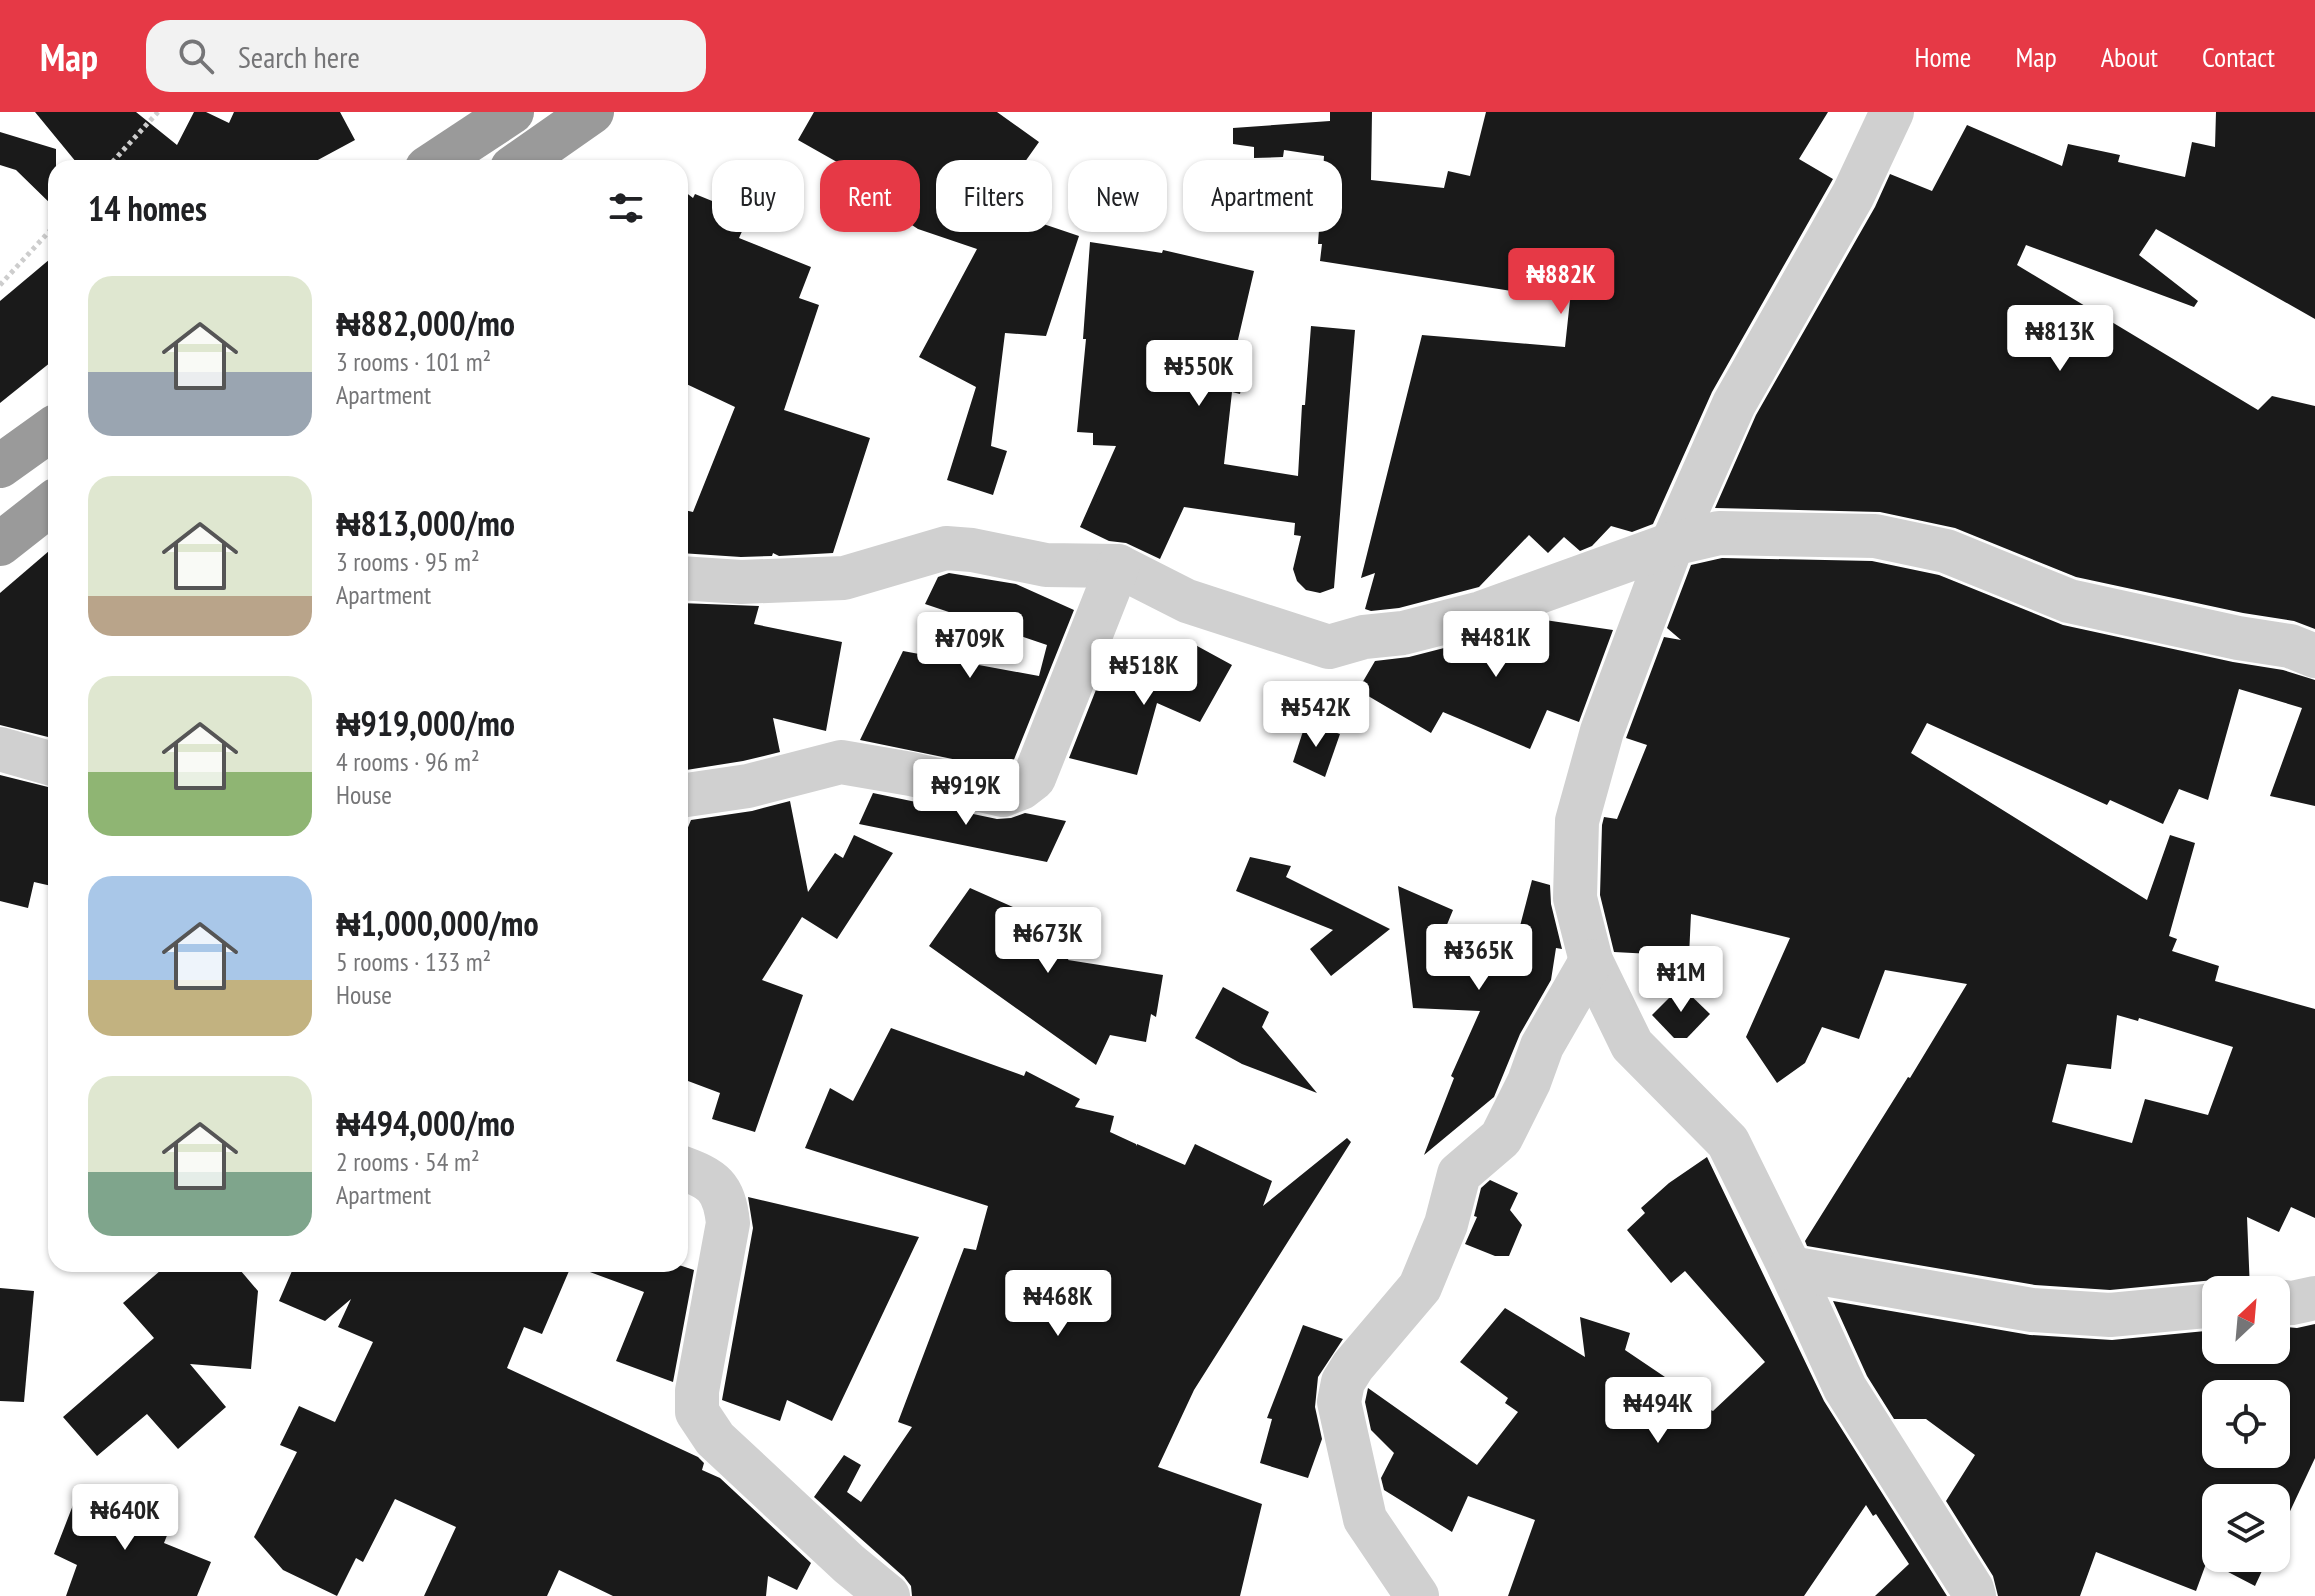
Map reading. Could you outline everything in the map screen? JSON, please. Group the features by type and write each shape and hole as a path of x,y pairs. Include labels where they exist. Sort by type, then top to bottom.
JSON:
{"highway":[{"path":"439,160 512,112"},
{"path":"523,160 592,112"},
{"path":"0,466 48,432"},
{"path":"0,544 48,506"}],"street":[{"path":"1892,112 1853,195 1734,404 1672,544 1602,731 1577,821 1575,898 1591,961 1632,1045 1728,1142 1845,1388 1974,1596"},
{"path":"688,579 741,582 844,578 946,548 972,550 1046,565 1118,566 1187,601 1329,647 1364,637 1403,633 1481,613 1672,544 1719,533 1875,536 1946,551 2069,601 2238,638 2290,646 2315,656"},
{"path":"688,795 748,786 841,762 1003,795 1021,788 1034,778 1118,566"},
{"path":"0,749 48,763"},
{"path":"1417,1596 1365,1519 1339,1402 1343,1382 1369,1345 1420,1287 1446,1224 1459,1174 1501,1138 1529,1082 1542,1046 1591,961"},
{"path":"688,1170 706,1176 719,1189 726,1205 728,1223 697,1391 697,1412 715,1439 849,1564 888,1596"},
{"path":"1790,1268 2032,1310 2110,1315 2202,1306"},
{"path":"2290,1303 2315,1298"}],"path":[{"path":"114,160 158,112"},
{"path":"0,285 48,233"}],"building":[{"path":"35,112 136,112 177,145 194,112 206,112 229,123 234,112 340,112 355,140 318,160 74,160"},
{"path":"814,112 997,112 1039,142 1026,160 936,160 936,232 1052,232 1052,227 1079,236 1046,336 1005,333 991,446 1007,451 993,495 947,480 976,387 919,357 977,249 920,230 920,160 833,160 798,140"},
{"path":"1330,112 1372,112 1371,180 1444,188 1448,171 1470,176 1486,112 1828,112 1799,159 1833,179 1712,392 1653,524 1632,532 1611,526 1592,546 1580,551 1564,537 1548,553 1529,535 1479,587 1399,608 1365,609 1375,573 1361,578 1422,335 1565,347 1570,300 1320,261 1322,244 1318,244 1319,232 1342,232 1342,160 1324,160 1324,156 1284,150 1283,157 1254,158 1254,147 1233,144 1233,128 1330,121"},
{"path":"2216,112 2315,112 2315,319 2156,229 2139,255 2198,301 2194,307 2026,245 2017,265 2258,410 2272,396 2315,406 2315,629 2294,621 2076,577 1955,528 1880,512 1715,508 1756,415 1875,207 1890,174 1932,191 1967,125 2062,166 2068,144 2120,155 2118,162 2185,177 2192,142 2215,147"},
{"path":"0,132 56,149 56,160 48,160 48,201 16,170 0,165"},
{"path":"688,194 693,198 695,194 712,201 712,232 742,232 739,238 811,267 799,298 819,305 784,410 870,438 833,553 779,556 773,553 772,556 741,557 688,554 688,511 693,512 735,407 688,385"},
{"path":"1090,242 1162,253 1163,250 1254,271 1237,344 1249,347 1240,394 1232,392 1224,464 1298,476 1311,326 1355,330 1334,588 1320,593 1306,590 1297,581 1293,569 1301,536 1294,535 1295,523 1184,507 1160,559 1080,527 1116,446 1093,445 1093,433 1077,432 1086,339 1083,339"},
{"path":"48,261 48,364 0,403 0,301"},
{"path":"48,552 48,737 0,725 0,593"},
{"path":"1722,558 1872,561 1939,575 2063,625 2283,670 2315,680 2315,806 2270,796 2302,708 2239,689 2208,800 2179,789 2163,824 2110,800 2107,805 1927,723 1911,753 2147,900 2170,835 2195,843 2169,936 2177,939 2172,951 2219,966 2215,981 2315,1009 2315,1218 2291,1207 2279,1232 2247,1217 2249,1276 2202,1276 2202,1281 2110,1290 2035,1285 1807,1246 1805,1241 1967,984 1885,970 1859,1039 1822,1027 1805,1063 1777,1083 1746,1037 1790,938 1691,914 1689,956 1614,952 1600,895 1602,825 1604,817 1617,819 1647,745 1626,738 1664,637 1681,640 1667,628 1691,565","holes":["2117,1015 2138,1021 2139,1018 2233,1047 2208,1115 2145,1099 2132,1143 2052,1122 2067,1064 2111,1069"]},
{"path":"949,573 1016,584 1074,610 1013,762 1001,769 860,740 903,651 1039,676 1047,645 925,604 938,577"},
{"path":"688,603 759,606 754,624 842,642 826,731 773,718 780,752 688,770"},
{"path":"1538,619 1613,630 1579,722 1547,710 1530,749 1443,712 1431,733 1358,690 1375,661 1409,657 1487,637"},
{"path":"1188,641 1232,665 1200,722 1157,703 1137,775 1069,758 1107,662 1168,676"},
{"path":"1306,722 1340,734 1325,777 1293,762"},
{"path":"0,775 48,787 48,885 34,882 28,908 0,901"},
{"path":"873,793 997,819 1025,813 1066,821 1047,862 859,824"},
{"path":"790,801 808,892 835,853 843,858 854,835 893,853 837,939 802,917 762,980 803,995 755,1132 712,1119 720,1093 688,1081 688,827 691,820 752,811"},
{"path":"1250,857 1291,866 1286,877 1390,929 1331,976 1310,949 1333,930 1236,891"},
{"path":"1532,880 1550,885 1551,904 1562,949 1556,948 1551,980 1520,1034 1494,1097 1424,1155 1454,1078 1451,1076 1480,1011 1413,1008 1398,886 1453,910 1439,944 1514,949"},
{"path":"970,888 1079,936 1068,960 1163,975 1156,1017 1151,1014 1146,1042 1110,1035 1096,1065 929,946"},
{"path":"1681,986 1710,1014 1687,1038 1674,1038 1652,1015"},
{"path":"1223,987 1269,1012 1262,1027 1317,1093 1242,1064 1195,1038"},
{"path":"891,1028 1024,1076 1026,1071 1080,1099 1075,1107 1114,1116 1110,1132 1185,1165 1195,1144 1272,1181 1263,1206 1347,1138 1351,1142 1194,1390 1158,1467 1262,1504 1240,1596 912,1596 911,1586 904,1577 814,1497 844,1455 861,1465 847,1492 861,1502 912,1427 898,1422 964,1248 976,1250 988,1206 805,1148 830,1088 853,1101"},
{"path":"1707,1157 1824,1401 1947,1596 1875,1596 1909,1564 1876,1514 1873,1516 1866,1505 1804,1596 1508,1596 1535,1520 1468,1496 1452,1532 1384,1490 1381,1478 1394,1453 1371,1430 1365,1402 1368,1388 1477,1465 1518,1412 1505,1403 1508,1398 1460,1362 1505,1308 1585,1357 1580,1317 1630,1333 1625,1350 1665,1377 1659,1387 1713,1411 1765,1362 1685,1271 1671,1283 1627,1230 1645,1213 1641,1208 1669,1183"},
{"path":"1490,1180 1518,1193 1510,1210 1522,1225 1509,1256 1495,1256 1465,1244 1477,1217 1474,1216 1481,1188"},
{"path":"748,1197 919,1237 832,1421 787,1400 780,1421 722,1400 753,1228"},
{"path":"694,1270 673,1382 616,1361 644,1292 590,1272"},
{"path":"159,1272 242,1272 258,1291 251,1369 190,1364 226,1407 178,1449 147,1414 97,1456 63,1417 154,1338 123,1303"},
{"path":"292,1272 569,1272 542,1334 524,1327 507,1368 698,1457 704,1463 702,1470 720,1478 811,1563 797,1590 768,1576 766,1596 613,1596 559,1570 547,1596 424,1596 456,1527 395,1499 363,1562 356,1558 337,1596 283,1570 254,1537 297,1452 280,1445 299,1406 335,1422 373,1342 338,1327 351,1299 325,1321 279,1301"},
{"path":"0,1288 34,1291 24,1402 0,1401"},
{"path":"1833,1301 2030,1335 2112,1340 2202,1331 2202,1364 2290,1364 2290,1327 2315,1324 2315,1458 2290,1511 2290,1484 2202,1484 2203,1572 2196,1591 2096,1552 2080,1596 1998,1596 1993,1576 1946,1501 1975,1455 1926,1419 1894,1419 1867,1376"},
{"path":"1303,1325 1343,1339 1318,1377 1315,1407 1322,1439 1308,1478 1260,1463 1272,1419 1267,1418"},
{"path":"80,1487 172,1523 164,1543 211,1562 197,1596 66,1596 77,1565 54,1554"},
{"path":"2228,1572 2262,1572 2255,1586"}]}
